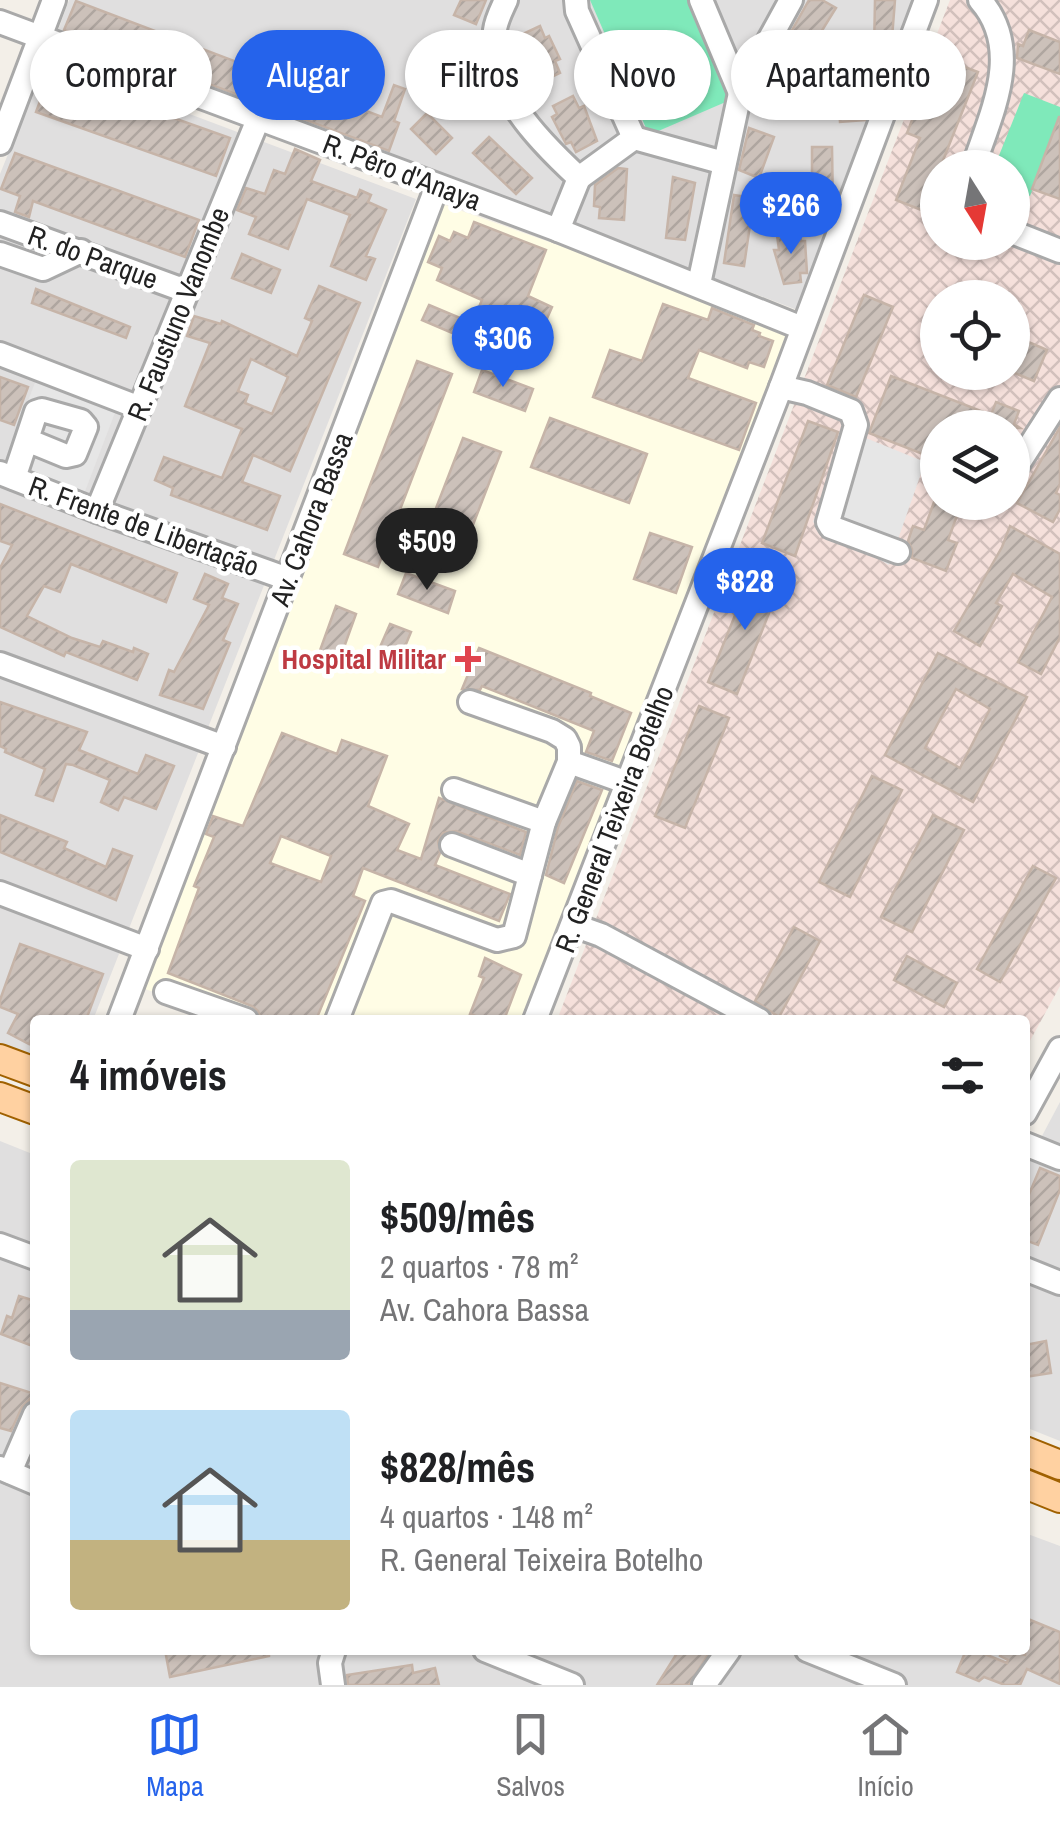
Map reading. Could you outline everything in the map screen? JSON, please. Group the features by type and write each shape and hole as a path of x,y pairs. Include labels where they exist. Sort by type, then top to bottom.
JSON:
{"main road":[{"path":"0,1059 30,1070"},
{"path":"0,1096 30,1108"},
{"path":"1030,1453 1060,1465"},
{"path":"1030,1486 1060,1498"}],"street":[{"path":"42,30 54,0"},
{"path":"506,0 495,28 496,59 506,90 537,139 579,178"},
{"path":"576,0 577,12 634,138"},
{"path":"701,0 731,72"},
{"path":"775,30 791,0"},
{"name":"R. General Teixeira Botelho","path":"537,1015 781,387 926,0"},
{"path":"979,150 1002,78 998,28 980,0"},
{"name":"R. Pêro d'Anaya","path":"0,22 30,32"},
{"path":"0,142 30,62"},
{"name":"R. Faustuno Vanombe","path":"97,511 258,120"},
{"name":"R. Pêro d'Anaya","path":"267,120 698,284 802,328"},
{"path":"698,284 734,120"},
{"path":"558,230 579,178 634,138"},
{"path":"634,138 724,163"},
{"name":"Av. Cahora Bassa","path":"121,1015 437,186"},
{"name":"R. do Parque","path":"0,223 186,292"},
{"path":"1030,240 1060,252"},
{"path":"0,254 43,269 81,251"},
{"path":"0,354 140,408"},
{"path":"781,387 851,411 856,425 828,522 831,527 898,552"},
{"path":"1030,446 1060,399"},
{"path":"7,476 27,440"},
{"name":"R. Frente de Libertação","path":"7,476 288,579"},
{"path":"0,664 224,747"},
{"path":"339,1015 383,903 391,901 505,940 514,936 544,822 570,762 569,747 552,730 470,702"},
{"path":"570,762 628,784"},
{"path":"454,790 544,822"},
{"path":"452,845 530,875"},
{"path":"0,893 147,949"},
{"path":"573,926 601,935 750,1015"},
{"path":"166,992 232,1015"},
{"path":"1030,1104 1060,1049"},
{"path":"1030,1146 1060,1158"},
{"path":"0,1245 30,1256"},
{"path":"1030,1271 1060,1283"},
{"path":"30,1423 5,1470 30,1481"},
{"path":"333,1655 333,1685"},
{"path":"497,1655 572,1685"},
{"path":"704,1685 725,1655"},
{"path":"819,1655 894,1685"}],"shaded area":[{"path":"69,0 922,0 910,30 731,30 731,120 875,120 800,311 296,120 385,120 385,30 232,30 232,96 212,88 212,30 58,30"},
{"path":"950,0 1060,0 1060,986 1030,1041 1030,1015 559,1015 904,120 966,120 966,30 938,30"},
{"path":"30,100 30,120 206,120 416,199 95,1015 30,1015 30,1060 0,1049 0,174"},
{"name":"Hospital Militar","path":"439,203 801,331 531,1015 222,1015 139,987"},
{"path":"36,380 116,410 84,494 4,464"},
{"path":"846,430 920,460 920,476 889,565 813,522"},
{"path":"1060,1102 1060,1441 1030,1429 1030,1159"},
{"path":"0,1141 30,1153 30,1655 1030,1655 1030,1535 1060,1546 1060,1685 0,1685"}],"green space":[{"path":"590,0 691,0 704,30 603,30"},
{"path":"711,45 731,89 731,100 711,108"},
{"path":"1024,93 1060,107 1060,117 1030,196 1030,150 1001,150"},
{"path":"642,120 684,120 649,135"}],"building":[{"path":"461,0 486,0 476,24 454,15"},
{"path":"809,0 822,0 836,8 822,30 792,30"},
{"path":"875,0 895,0 893,30 874,30"},
{"path":"76,1 152,30 64,30"},
{"path":"1029,30 1060,42 1060,74 1017,58 1018,44 1023,46"},
{"path":"554,46 560,59 555,61 560,73 554,76"},
{"path":"212,53 232,60 232,93 212,85"},
{"path":"966,68 978,72 966,102"},
{"path":"394,85 405,89 389,151 306,120 385,120"},
{"path":"573,96 574,120 589,120 597,141 576,152 571,142 566,144 554,120 557,114 554,106"},
{"path":"1060,117 1060,199 1032,189"},
{"path":"58,120 179,120 230,138 216,176"},
{"path":"420,120 434,120 452,138 436,154 411,129"},
{"path":"912,120 959,120 947,150 920,150 920,209 896,200 920,138 907,133"},
{"path":"749,128 774,137 759,178 739,170"},
{"path":"489,137 532,178 516,194 473,153"},
{"path":"812,147 832,147 833,206 812,198"},
{"path":"295,149 320,160 311,181 357,198 360,190 371,195 368,202 386,210 366,256 375,259 366,280 331,266 350,215 307,199 288,249 249,234 256,217 237,210 246,188 265,194 274,170 285,174"},
{"path":"15,153 199,220 185,257 33,201 29,217 15,212 20,196 1,189"},
{"path":"618,168 627,169 624,220 599,218 600,207 594,206 595,185"},
{"path":"673,177 695,183 685,240 666,238"},
{"path":"734,195 754,198 744,266 724,263"},
{"path":"474,222 546,250 528,296 552,307 545,323 531,318 524,333 510,327 501,350 480,342 494,313 479,307 482,300 437,280 442,268 428,262 439,236 450,241 454,232 468,238"},
{"path":"799,232 801,241 805,241 807,273 800,273 801,282 784,284 774,250 779,250 777,235"},
{"path":"242,254 280,270 271,293 232,278"},
{"path":"319,286 360,303 290,471 253,455 242,482 280,496 267,530 171,495 173,488 155,480 164,457 222,478 242,429 185,406 210,343 187,336 194,316 221,324 222,321 297,356 312,321 305,318","holes":["251,359 288,377 272,414 245,403 248,395 238,391"]},
{"path":"36,289 130,327 126,338 32,303"},
{"path":"864,295 893,307 856,397 827,385"},
{"path":"663,304 708,320 712,308 754,325 752,330 759,336 773,341 764,367 749,362 747,368 699,350 688,378 756,403 739,450 593,397 610,350 642,361"},
{"path":"429,305 460,318 458,323 471,329 466,339 422,320"},
{"path":"1030,343 1047,350 1034,381 1030,379"},
{"path":"417,361 452,374 378,567 344,554"},
{"path":"482,370 533,389 525,411 474,392"},
{"path":"891,376 978,410 920,410 920,453 869,433"},
{"path":"0,377 28,387 14,425 0,420"},
{"path":"996,402 1016,410 993,410"},
{"path":"550,418 647,454 629,503 531,467"},
{"path":"808,421 838,432 795,556 762,543"},
{"path":"1060,427 1060,484 1056,493 1060,495 1060,509 1053,522 1030,510 1030,480"},
{"path":"463,438 501,452 466,543 428,529"},
{"path":"0,504 177,573 166,602 71,564 60,592 44,586 27,616 100,647 103,641 148,654 137,680 66,652 64,656 0,627 0,568 12,545 0,541"},
{"path":"928,520 955,520 948,540 957,543 946,571 912,558 908,541 913,526 924,530"},
{"path":"1010,526 1060,554 1060,637 1041,674 1018,662 1052,597 1013,574 996,603 1002,606 980,646 954,631"},
{"path":"650,533 692,547 676,593 634,579"},
{"path":"753,571 781,583 737,694 708,682"},
{"path":"406,573 455,591 448,613 398,594"},
{"path":"205,574 228,584 222,598 238,604 223,640 230,643 203,709 160,695 169,670 174,672 209,605 194,599"},
{"path":"336,606 356,614 338,664 318,656"},
{"path":"390,624 411,632 401,656 380,647"},
{"path":"479,648 631,713 612,761 586,752 594,731 482,686 480,690 462,689"},
{"path":"938,653 1027,697 973,802 885,755","holes":["956,689 990,709 960,768 925,748"]},
{"path":"0,702 87,732 79,750 138,774 146,755 174,766 156,809 124,797 118,810 101,802 110,780 66,764 53,801 36,795 45,769 5,752 0,746"},
{"path":"699,706 729,718 685,828 655,816"},
{"path":"282,733 337,754 342,740 387,756 368,806 409,824 397,850 421,859 439,798 526,832 520,855 456,831 443,833 438,841 440,853 435,865 510,894 499,921 363,868 353,896 365,901 318,1015 259,1015 252,1006 168,973 199,888 194,886 214,837 206,834 213,816 243,826","holes":["281,836 331,856 321,882 270,863"]},
{"path":"872,776 902,790 850,897 819,882"},
{"path":"577,781 602,790 564,883 546,875 558,827"},
{"path":"0,815 67,842 64,848 106,867 113,849 132,856 116,900 0,852"},
{"path":"933,815 964,830 912,932 881,917"},
{"path":"1033,866 1056,878 1000,982 977,969"},
{"path":"794,927 820,941 780,1015 755,1001"},
{"path":"20,944 103,974 88,1015 30,1015 29,1044 8,1033 18,1014 0,1007"},
{"path":"907,956 957,983 944,1007 894,980"},
{"path":"485,958 521,975 506,1015 470,1014 484,978 479,976"},
{"path":"1040,1168 1060,1176 1060,1190 1038,1245 1030,1242 1030,1192"},
{"path":"19,1296 30,1299 30,1345 1,1334 7,1316 12,1318"},
{"path":"1046,1341 1051,1373 1030,1376 1030,1344"},
{"path":"0,1383 30,1392 11,1431 0,1428"},
{"path":"1030,1620 1060,1632 1060,1684 1027,1669 1020,1685 1005,1685 984,1677 979,1681 957,1672 964,1655 987,1655 1007,1663 1000,1656 1030,1655"},
{"path":"166,1655 269,1655 269,1656 170,1677"},
{"path":"676,1655 708,1655 689,1685 657,1685"},
{"path":"412,1665 413,1673 435,1668 439,1685 348,1685 347,1675"}],"place":[{"name":"Hospital Militar","path":"468,659"}]}
